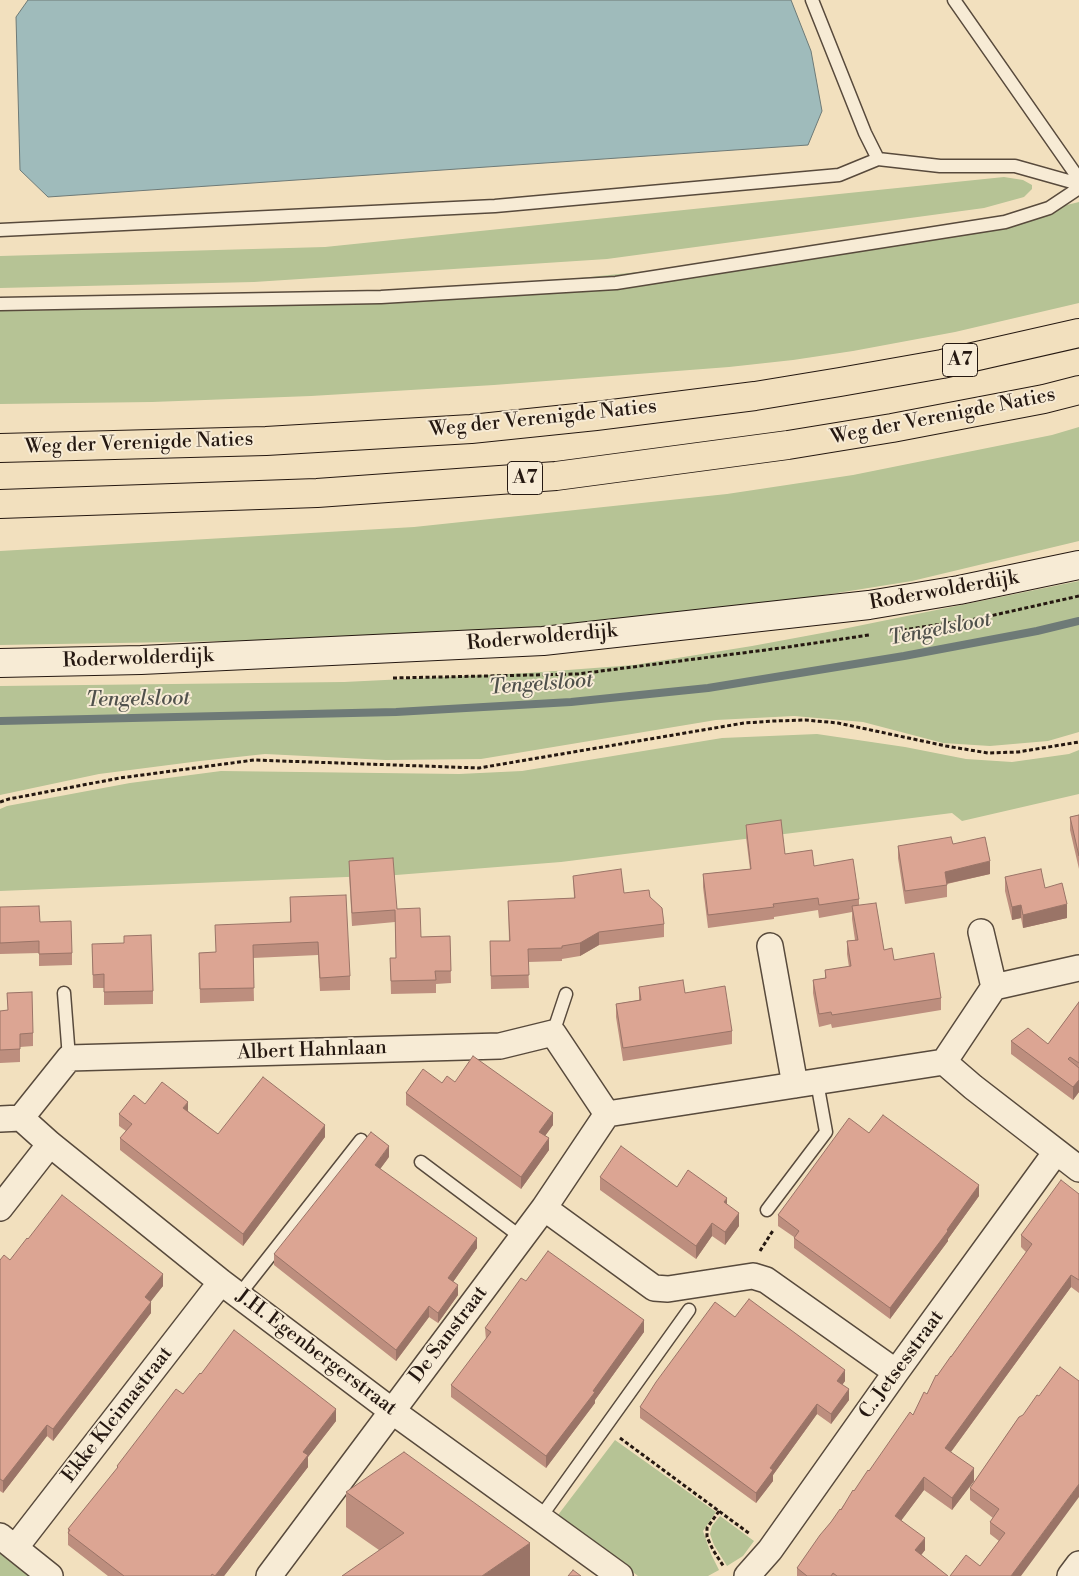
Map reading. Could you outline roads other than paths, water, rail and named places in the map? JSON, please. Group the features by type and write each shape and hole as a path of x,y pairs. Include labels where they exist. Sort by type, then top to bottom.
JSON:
{"highway":[{"name":"Weg der Verenigde Naties","path":"0,448 275,440 471,429 596,416 755,396 840,382 942,364 1079,333"},
{"name":"Weg der Verenigde Naties","path":"0,504 317,493 556,476 778,446 892,428 1044,399 1079,390"}],"street":[{"name":"Roderwolderdijk","path":"0,663 150,660 543,641 869,605 959,590 1079,565"},
{"path":"981,932 994,988"},
{"path":"770,946 806,1083"},
{"path":"553,1033 607,1114 944,1062 994,988 1079,968"},
{"name":"Albert Hahnlaan","path":"70,1058 500,1046 553,1033"},
{"path":"10,1119 70,1058"},
{"path":"944,1062 973,1087 1079,1169"},
{"name":"De Sanstraat","path":"269,1576 520,1237 544,1208 607,1114"},
{"name":"J.H. Egenbergerstraat","path":"10,1119 50,1144 230,1289 392,1411 620,1576"},
{"path":"0,1208 50,1144"},
{"name":"C. Jetsesstraat","path":"736,1573 770,1550 896,1372 1056,1152"},
{"path":"544,1208 654,1288 668,1289 753,1276 766,1280 896,1372"},
{"name":"Ekke Kleimastraat","path":"8,1542 230,1289"},
{"path":"8,1542 50,1576"},
{"path":"1070,1576 1079,1564"}],"lane":[{"path":"812,0 865,134 878,159"},
{"path":"954,0 1079,179"},
{"path":"0,230 495,206 839,175 878,159 940,166 1015,166 1079,184"},
{"path":"0,304 382,297 616,283 1005,222 1049,208 1079,188"},
{"path":"64,993 70,1058"},
{"path":"553,1033 566,994"},
{"path":"767,1210 826,1132 806,1083"},
{"path":"230,1289 361,1140"},
{"path":"421,1162 520,1237"},
{"path":"540,1518 689,1310"}],"water":[{"path":"28,0 791,0 811,51 822,111 808,145 48,197 20,170 16,17"}],"waterway":[{"name":"Tengelsloot","path":"0,721 396,712 571,702 708,688 904,656 1037,631 1079,621"}]}
